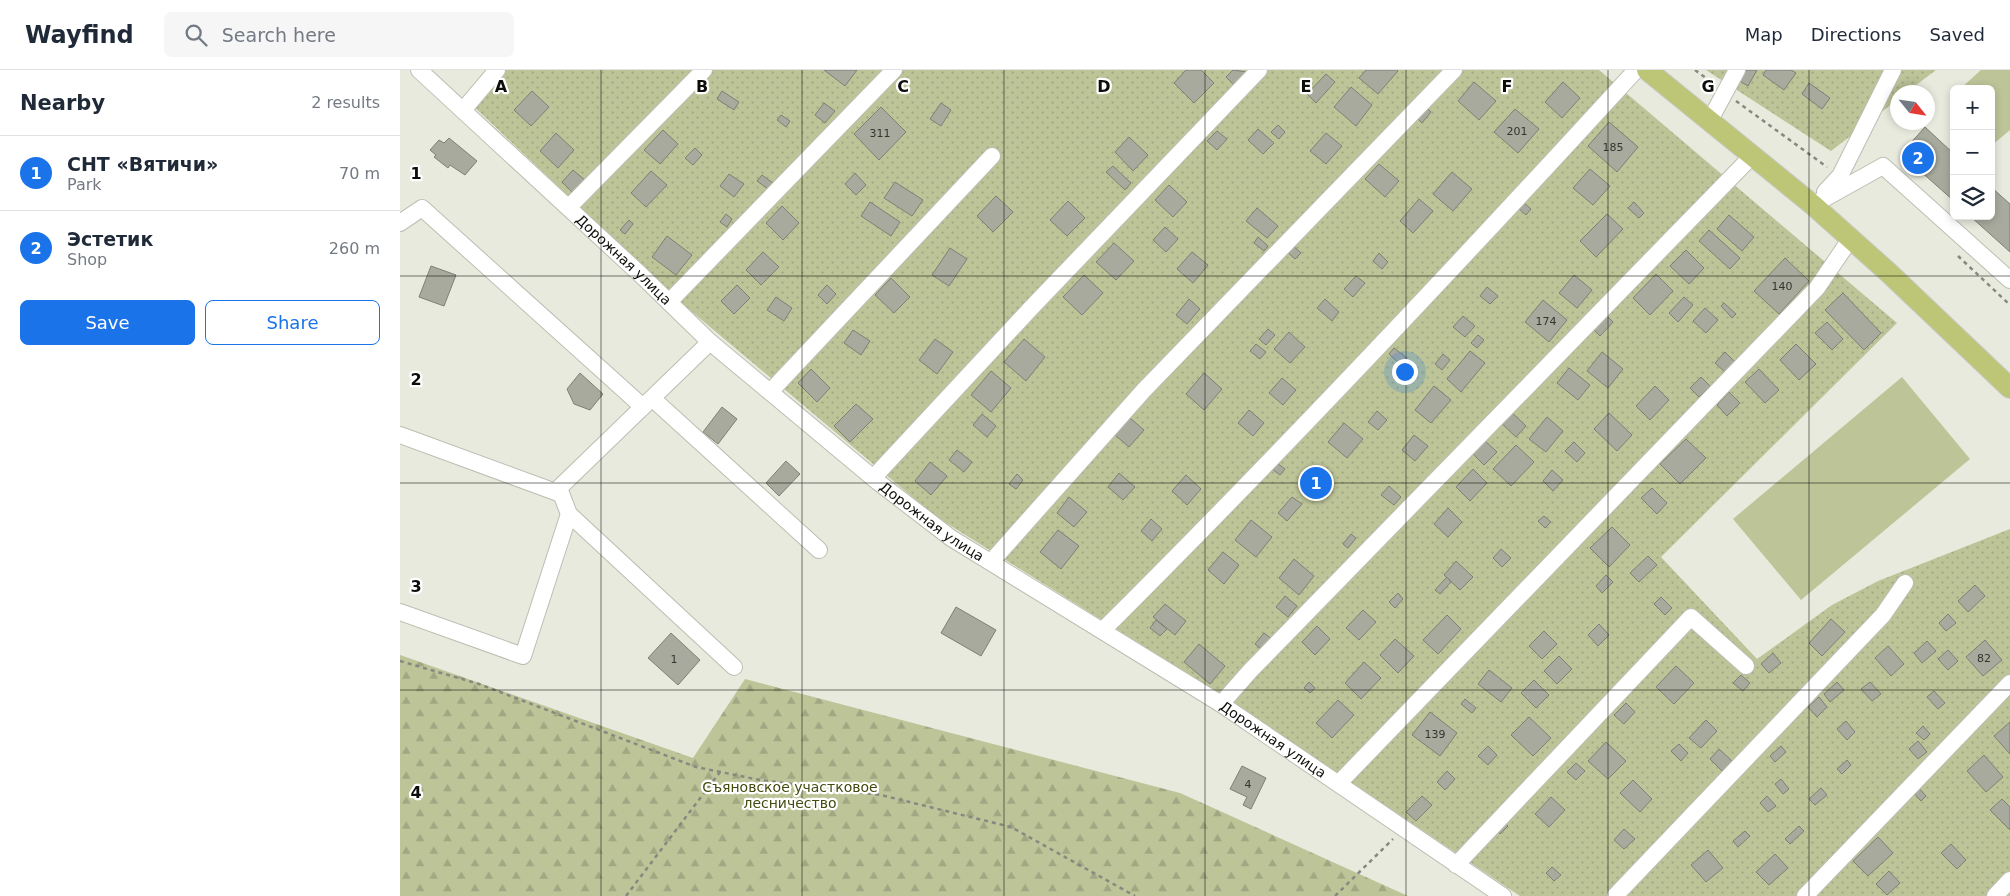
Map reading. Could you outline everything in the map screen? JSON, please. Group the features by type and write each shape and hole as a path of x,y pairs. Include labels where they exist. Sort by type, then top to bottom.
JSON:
{"main road":[{"path":"1647,70 1813,204 1936,316 2010,388"}],"street":[{"name":"Дорожная улица","path":"420,70 569,207 710,342 873,478 951,538 1221,704 1503,896"},
{"path":"464,109 497,70"},
{"path":"569,207 704,70"},
{"path":"669,302 894,70"},
{"path":"873,478 1039,299 1259,70"},
{"path":"991,562 1144,390 1454,70"},
{"path":"1103,630 1246,488 1489,230 1636,70"},
{"path":"1710,120 1737,70"},
{"path":"1813,204 1840,176 1892,70"},
{"path":"1221,704 1250,671 1753,155"},
{"path":"770,392 992,156"},
{"path":"1813,204 1883,166 2010,280"},
{"path":"400,223 422,208 819,550"},
{"path":"1339,783 1817,288 1851,238"},
{"path":"710,342 558,488 569,514 734,667"},
{"path":"400,435 561,494"},
{"path":"400,612 523,656 569,514"},
{"path":"1615,896 1883,615 1905,583"},
{"path":"1456,865 1691,617 1746,666"},
{"path":"1805,896 2010,683"},
{"path":"1995,896 2010,880"}],"path":[{"path":"1696,70 1840,176"},
{"path":"400,661 479,684 696,767 760,780 881,795 1011,826 1135,896"},
{"path":"626,896 720,772"},
{"path":"1335,896 1404,828"}],"green space":[{"path":"491,70 1599,70 1897,323 1661,557 1757,659 1832,605 1878,581 2010,529 2010,896 1520,896 1217,692 935,516 678,300 468,101"},
{"path":"1706,70 1936,70 1916,85 1890,85 1890,105 1831,151"},
{"path":"1981,70 2010,70 2010,130 1995,143 1995,85 1964,85"},
{"path":"1902,377 1970,459 1801,600 1733,519"},
{"name":"Съяновское участковое лесничество","path":"400,655 693,758 745,679 1180,793 1408,896 400,896"}],"building":[{"path":"824,70 857,70 845,86"},
{"path":"1186,70 1201,70 1214,83 1194,103 1174,83"},
{"path":"1233,70 1247,72 1234,85 1226,77"},
{"path":"1366,70 1398,71 1378,94 1359,78"},
{"path":"1744,70 1757,70 1748,86 1738,80"},
{"path":"1766,70 1791,70 1796,73 1784,90 1763,75"},
{"path":"1326,74 1335,82 1316,103 1307,94"},
{"path":"1474,82 1496,101 1479,120 1458,101"},
{"path":"1563,82 1580,98 1562,118 1545,102"},
{"path":"1809,83 1830,98 1822,109 1802,94"},
{"path":"1351,87 1372,105 1356,126 1334,107"},
{"path":"532,91 549,107 531,126 514,110"},
{"path":"722,91 739,102 734,110 717,99"},
{"path":"824,103 835,111 825,123 815,115"},
{"path":"941,103 951,110 941,126 930,119"},
{"path":"1425,106 1431,112 1422,123 1416,117"},
{"path":"881,107 906,132 879,160 854,134"},
{"path":"1515,109 1539,129 1518,153 1494,132"},
{"path":"781,115 790,121 786,127 777,120"},
{"path":"1609,122 1638,147 1617,172 1588,146"},
{"path":"1278,125 1285,132 1279,139 1271,132"},
{"path":"1258,129 1274,143 1263,154 1248,140"},
{"path":"663,130 678,144 660,164 644,150"},
{"path":"1922,130 1928,130 1950,150 1950,197 1901,154"},
{"path":"1217,131 1227,139 1217,150 1207,141"},
{"path":"556,133 574,150 558,168 540,151"},
{"path":"1326,133 1342,146 1326,164 1310,151"},
{"path":"1129,137 1148,155 1133,171 1115,152"},
{"path":"449,138 477,161 465,175 450,165 448,168 434,157 436,155 430,150 439,140 444,143"},
{"path":"695,148 702,155 693,165 685,158"},
{"path":"1379,164 1399,181 1385,197 1365,179"},
{"path":"1113,166 1131,183 1125,190 1106,172"},
{"path":"1590,169 1610,186 1593,205 1573,188"},
{"path":"573,170 586,181 574,194 562,182"},
{"path":"651,171 667,185 646,207 631,193"},
{"path":"1452,172 1472,189 1453,211 1433,194"},
{"path":"855,173 866,185 856,195 845,184"},
{"path":"729,174 744,184 734,197 720,186"},
{"path":"762,175 773,183 768,189 757,181"},
{"path":"895,182 923,200 912,216 884,198"},
{"path":"1169,185 1187,202 1173,217 1155,200"},
{"path":"1995,191 2010,204 2010,252 1974,220 1995,220"},
{"path":"996,196 1013,212 993,232 977,216"},
{"path":"1419,199 1433,211 1413,233 1400,221"},
{"path":"1068,201 1085,218 1067,236 1050,220"},
{"path":"870,202 900,222 891,236 861,216"},
{"path":"1523,202 1531,209 1526,215 1518,208"},
{"path":"1634,202 1644,213 1639,218 1628,208"},
{"path":"782,206 799,223 783,240 766,223"},
{"path":"1257,208 1278,226 1267,238 1246,221"},
{"path":"726,214 732,219 727,227 720,222"},
{"path":"1607,214 1623,229 1596,257 1580,241"},
{"path":"1729,215 1754,237 1742,251 1717,229"},
{"path":"629,220 633,224 625,234 620,230"},
{"path":"1165,227 1178,239 1166,252 1153,240"},
{"path":"1709,230 1740,258 1730,269 1699,241"},
{"path":"667,236 692,255 676,275 652,257"},
{"path":"1258,237 1268,246 1264,251 1254,243"},
{"path":"1114,243 1134,261 1116,280 1096,262"},
{"path":"1291,244 1301,253 1295,259 1285,250"},
{"path":"950,248 967,259 949,286 932,275"},
{"path":"1686,250 1704,268 1689,284 1670,266"},
{"path":"763,252 779,267 761,285 746,270"},
{"path":"1192,252 1208,265 1193,283 1177,269"},
{"path":"1379,253 1388,262 1382,269 1373,261"},
{"path":"1785,258 1809,281 1779,314 1754,291"},
{"path":"431,266 456,275 444,306 419,297"},
{"path":"1656,274 1673,291 1650,315 1633,298"},
{"path":"1084,275 1103,293 1082,315 1063,297"},
{"path":"1574,275 1592,290 1577,308 1559,293"},
{"path":"1356,276 1365,283 1353,297 1344,289"},
{"path":"891,278 910,297 894,313 875,295"},
{"path":"737,285 750,298 734,314 721,301"},
{"path":"827,285 836,294 827,304 818,295"},
{"path":"1487,287 1498,296 1490,304 1480,296"},
{"path":"1843,293 1881,333 1864,350 1825,310"},
{"path":"776,297 792,308 784,321 767,310"},
{"path":"1684,297 1693,305 1678,322 1669,313"},
{"path":"1189,299 1200,309 1187,324 1176,315"},
{"path":"1325,299 1339,312 1332,321 1317,308"},
{"path":"1543,300 1567,320 1549,342 1525,322"},
{"path":"1724,303 1736,314 1732,318 1721,306"},
{"path":"1705,308 1718,320 1706,333 1693,321"},
{"path":"1604,313 1613,322 1600,336 1591,327"},
{"path":"1463,316 1475,326 1465,337 1453,327"},
{"path":"1827,322 1843,339 1832,350 1815,333"},
{"path":"1268,329 1275,335 1266,345 1259,339"},
{"path":"853,330 870,341 861,355 844,343"},
{"path":"1289,332 1305,347 1290,363 1274,349"},
{"path":"1478,335 1484,340 1477,348 1471,343"},
{"path":"935,339 953,352 937,374 919,360"},
{"path":"1024,339 1045,357 1026,381 1004,362"},
{"path":"1256,344 1266,352 1260,359 1250,351"},
{"path":"1796,344 1816,364 1799,380 1780,360"},
{"path":"1394,348 1407,358 1401,365 1389,354"},
{"path":"1470,351 1485,363 1461,392 1447,379"},
{"path":"1602,352 1623,369 1608,388 1587,371"},
{"path":"1725,352 1735,362 1725,372 1715,363"},
{"path":"1443,354 1450,360 1442,370 1435,364"},
{"path":"1569,368 1590,385 1578,400 1557,383"},
{"path":"811,369 830,388 817,402 798,383"},
{"path":"1759,369 1779,390 1765,403 1745,382"},
{"path":"991,371 1011,388 991,412 971,395"},
{"path":"580,373 603,394 590,410 574,404 567,389"},
{"path":"1204,373 1222,389 1204,410 1186,394"},
{"path":"1701,377 1710,386 1699,397 1690,388"},
{"path":"1282,378 1296,390 1283,405 1269,393"},
{"path":"1434,386 1451,400 1431,423 1415,410"},
{"path":"1655,386 1669,400 1650,420 1636,406"},
{"path":"1729,392 1740,403 1727,416 1717,405"},
{"path":"856,404 873,419 850,442 834,426"},
{"path":"722,407 737,419 718,444 703,432"},
{"path":"1249,410 1264,423 1253,436 1238,423"},
{"path":"1509,410 1526,426 1516,437 1498,420"},
{"path":"1377,411 1387,420 1378,430 1368,422"},
{"path":"1609,413 1632,435 1617,451 1594,429"},
{"path":"982,414 996,426 987,437 973,425"},
{"path":"1547,417 1563,431 1546,452 1529,439"},
{"path":"1130,418 1144,430 1129,447 1115,435"},
{"path":"1344,423 1363,439 1347,458 1328,442"},
{"path":"1414,435 1428,446 1415,461 1402,450"},
{"path":"1483,439 1497,452 1484,465 1470,451"},
{"path":"1686,439 1706,458 1680,484 1660,464"},
{"path":"1574,442 1585,453 1577,462 1565,451"},
{"path":"1516,445 1534,462 1511,486 1493,469"},
{"path":"957,450 972,462 964,472 949,460"},
{"path":"1273,460 1285,469 1280,475 1268,466"},
{"path":"786,461 800,474 779,496 766,483"},
{"path":"930,462 947,476 931,495 915,481"},
{"path":"1473,469 1487,483 1470,501 1456,487"},
{"path":"1552,470 1563,480 1553,491 1543,481"},
{"path":"1119,473 1135,487 1123,500 1108,487"},
{"path":"1017,474 1023,480 1016,489 1009,484"},
{"path":"1186,475 1201,489 1187,505 1172,491"},
{"path":"1389,486 1401,497 1394,505 1381,495"},
{"path":"1652,488 1667,503 1657,514 1641,498"},
{"path":"1069,497 1087,512 1074,527 1057,513"},
{"path":"1292,497 1302,504 1287,521 1278,513"},
{"path":"1448,508 1462,522 1448,537 1434,524"},
{"path":"1544,516 1551,522 1545,528 1538,521"},
{"path":"1151,519 1162,529 1152,541 1141,531"},
{"path":"1251,520 1272,537 1256,557 1235,540"},
{"path":"1612,527 1630,545 1609,567 1590,548"},
{"path":"1058,530 1079,546 1061,569 1040,552"},
{"path":"1351,534 1356,538 1348,548 1343,544"},
{"path":"1501,549 1511,558 1502,567 1493,558"},
{"path":"1223,552 1239,565 1224,584 1208,570"},
{"path":"1648,556 1657,565 1639,582 1630,573"},
{"path":"1294,559 1314,576 1299,595 1279,578"},
{"path":"1456,561 1473,577 1460,590 1444,575"},
{"path":"1606,575 1613,582 1602,593 1596,586"},
{"path":"1447,577 1451,582 1440,594 1435,590"},
{"path":"1975,585 1985,596 1968,612 1958,601"},
{"path":"1398,593 1403,599 1395,608 1389,602"},
{"path":"1285,596 1297,606 1288,617 1276,607"},
{"path":"1661,597 1672,608 1665,615 1654,604"},
{"path":"1165,604 1186,621 1175,635 1153,617"},
{"path":"956,607 996,630 981,656 941,633"},
{"path":"1363,610 1376,622 1359,640 1346,628"},
{"path":"1948,614 1956,623 1946,631 1939,623"},
{"path":"1447,615 1461,629 1438,654 1423,640"},
{"path":"1831,619 1845,632 1822,656 1809,643"},
{"path":"1156,620 1167,629 1160,636 1150,628"},
{"path":"1599,624 1609,635 1598,646 1588,635"},
{"path":"1317,626 1330,639 1315,655 1302,642"},
{"path":"1544,631 1557,644 1542,659 1529,646"},
{"path":"671,633 700,660 678,685 648,658"},
{"path":"1264,633 1273,640 1264,651 1255,644"},
{"path":"1395,639 1414,656 1398,673 1380,655"},
{"path":"1985,640 2002,660 1983,676 1966,657"},
{"path":"1927,641 1936,651 1922,663 1914,653"},
{"path":"1199,644 1225,666 1210,684 1184,662"},
{"path":"1888,646 1904,664 1891,676 1875,658"},
{"path":"1948,650 1958,661 1948,670 1938,659"},
{"path":"1773,653 1781,663 1769,673 1761,664"},
{"path":"1559,656 1572,669 1557,684 1544,671"},
{"path":"1364,662 1381,678 1361,699 1345,683"},
{"path":"1676,666 1694,683 1674,704 1656,687"},
{"path":"1489,670 1512,688 1501,702 1478,684"},
{"path":"1741,675 1750,683 1743,691 1733,683"},
{"path":"1534,680 1549,695 1536,708 1521,693"},
{"path":"1309,682 1315,688 1310,693 1304,688"},
{"path":"1837,682 1844,690 1830,702 1824,694"},
{"path":"1870,682 1881,694 1872,701 1861,689"},
{"path":"1934,691 1945,703 1938,709 1927,697"},
{"path":"1819,697 1827,707 1817,717 1808,707"},
{"path":"1465,699 1476,708 1472,713 1461,704"},
{"path":"1338,700 1354,715 1332,738 1316,723"},
{"path":"1626,703 1635,712 1624,724 1614,715"},
{"path":"1430,712 1457,733 1440,756 1412,735"},
{"path":"1529,717 1551,738 1533,756 1511,735"},
{"path":"1706,720 1717,731 1701,748 1689,738"},
{"path":"1846,721 1855,732 1847,740 1837,729"},
{"path":"2010,722 2010,754 1994,736"},
{"path":"1923,726 1930,734 1924,740 1916,733"},
{"path":"1918,741 1927,752 1918,759 1909,749"},
{"path":"1606,742 1626,761 1608,779 1588,761"},
{"path":"1679,744 1688,753 1681,761 1671,751"},
{"path":"1488,746 1497,755 1488,765 1478,756"},
{"path":"1781,746 1786,752 1775,762 1770,756"},
{"path":"1719,749 1732,761 1722,771 1710,759"},
{"path":"1984,755 2003,777 1986,792 1967,771"},
{"path":"1847,760 1851,765 1842,774 1837,769"},
{"path":"1576,763 1585,771 1576,780 1567,772"},
{"path":"1242,766 1266,778 1251,809 1243,805 1247,797 1230,789"},
{"path":"1447,771 1455,779 1445,790 1437,782"},
{"path":"1781,779 1789,789 1783,794 1775,784"},
{"path":"1633,780 1652,799 1640,812 1620,793"},
{"path":"1915,784 1926,796 1921,801 1910,789"},
{"path":"1821,788 1827,795 1815,805 1809,799"},
{"path":"1422,796 1432,805 1416,821 1406,812"},
{"path":"1767,796 1776,806 1768,812 1760,803"},
{"path":"1551,797 1565,810 1549,827 1535,814"},
{"path":"2002,799 2010,807 2010,830 1990,810"},
{"path":"1502,820 1508,826 1500,834 1494,828"},
{"path":"1799,826 1804,831 1790,844 1785,839"},
{"path":"1624,829 1635,839 1624,849 1614,840"},
{"path":"1745,831 1750,836 1738,847 1733,841"},
{"path":"1878,837 1893,853 1868,876 1853,861"},
{"path":"1951,844 1966,860 1957,869 1941,853"},
{"path":"1708,850 1723,868 1706,882 1691,865"},
{"path":"1775,854 1788,868 1769,885 1756,872"},
{"path":"1552,867 1561,875 1554,881 1546,873"},
{"path":"1889,871 1900,883 1887,895 1876,884"}],"place":[{"name":"Эстетик","path":"1918,158"},
{"name":"СНТ «Вятичи»","path":"1316,483"}]}
